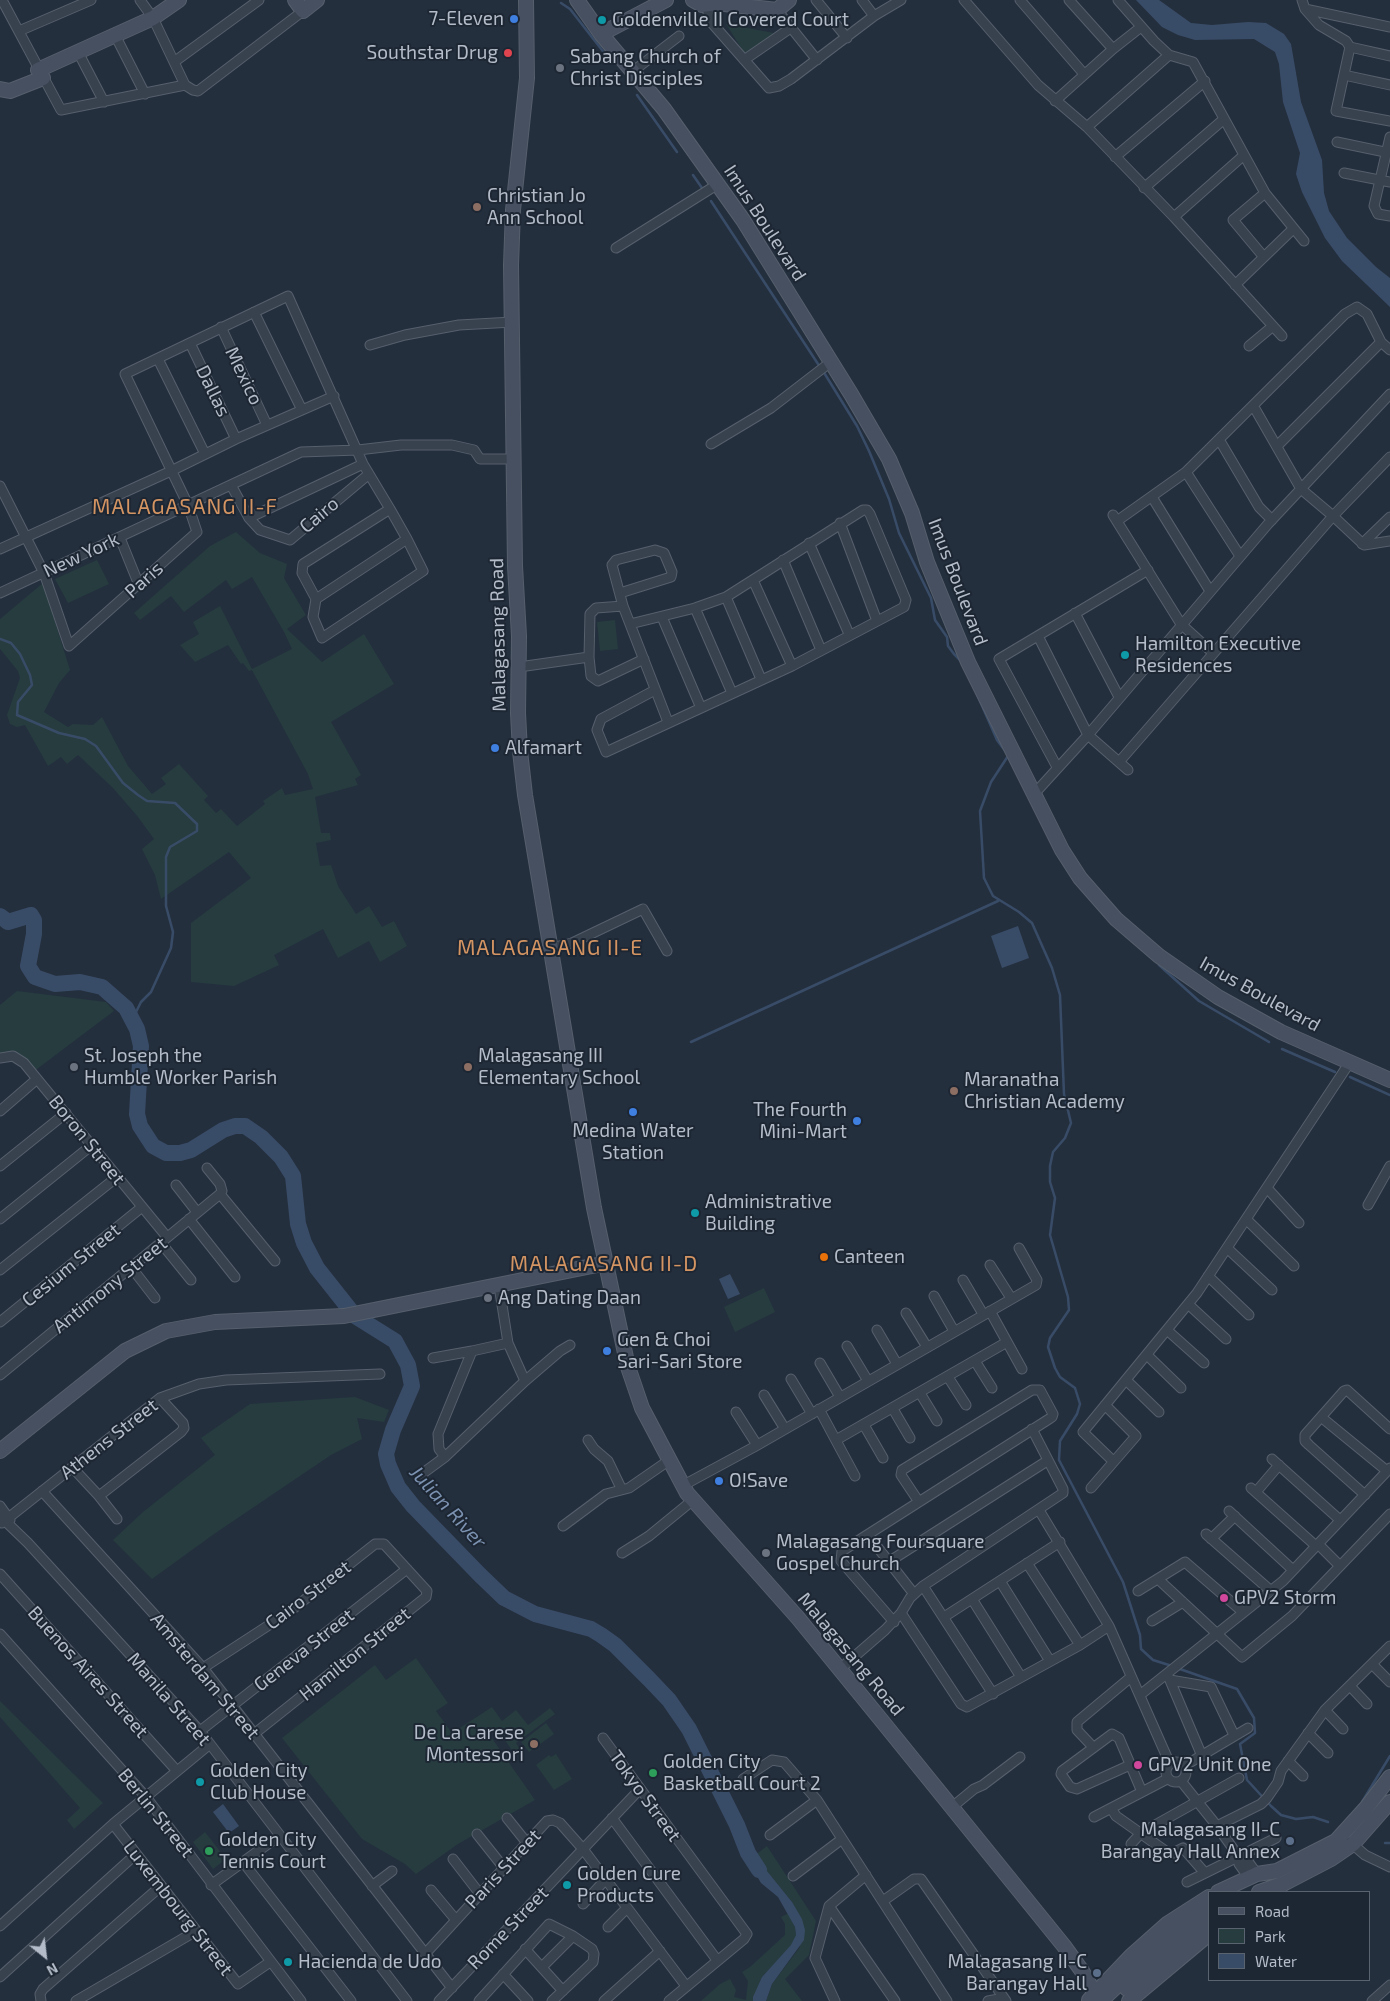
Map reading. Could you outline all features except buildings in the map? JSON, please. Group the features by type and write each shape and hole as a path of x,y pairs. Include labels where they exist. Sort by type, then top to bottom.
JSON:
{"main road":[{"path":"0,89 10,92 78,52 152,18 179,0"},
{"path":"299,6 318,0"},
{"name":"Malagasang Road","path":"526,0 527,78 513,210 518,712 523,777 551,948 592,1191 628,1367 642,1408 682,1486 840,1669 1070,1953 1096,1999"},
{"name":"Imus Boulevard","path":"577,0 601,34 664,109 718,184 832,362 889,459 912,513 927,562 968,662 1062,850 1085,884 1116,919 1159,956 1218,997 1281,1032 1390,1080"},
{"path":"601,34 666,0"},
{"path":"693,0 777,10 789,0"},
{"path":"0,1451 125,1351 166,1331 215,1322 344,1316 370,1312 607,1263"},
{"path":"1242,1891 1276,1870 1325,1848 1343,1834 1390,1777"},
{"path":"1264,1891 1278,1888 1331,1859 1353,1844 1390,1802"},
{"path":"1220,1891 1253,1876 1276,1870"},
{"path":"1096,1999 1131,1956 1167,1924 1208,1898"},
{"path":"1121,1995 1174,1932 1208,1910"},
{"path":"1121,1995 1182,1941 1208,1922"},
{"path":"1096,1999 1121,1995 1208,1935"}],"street":[{"path":"2,0 40,74 62,110 185,85"},
{"path":"19,32 90,0"},
{"path":"140,0 152,18 185,85 193,90 200,90 299,6"},
{"path":"174,62 259,0"},
{"path":"816,0 847,38"},
{"path":"862,0 874,16"},
{"path":"712,2 708,14 711,22 769,88 779,86 847,38 874,16 901,0"},
{"path":"964,0 1055,101 1087,128 1174,217 1282,336"},
{"path":"1020,0 1084,74"},
{"path":"1070,0 1113,49"},
{"path":"1118,0 1169,55 1193,62 1265,193 1304,242"},
{"path":"1304,4 1390,27"},
{"path":"1304,4 1319,25 1346,41 1350,47 1390,56"},
{"path":"777,10 817,60"},
{"path":"1055,101 1113,49 1141,27"},
{"path":"744,60 792,28"},
{"path":"115,35 145,94"},
{"path":"632,72 678,36"},
{"path":"1350,47 1336,111 1390,121"},
{"path":"78,52 104,102"},
{"path":"1087,128 1169,55"},
{"path":"1344,75 1390,85"},
{"path":"1115,157 1205,81"},
{"path":"1144,188 1224,119"},
{"path":"1387,219 1378,214 1374,206 1390,137"},
{"path":"1337,142 1388,152"},
{"path":"1174,217 1244,156"},
{"path":"1344,173 1390,182"},
{"path":"616,248 718,184"},
{"path":"1263,256 1233,220 1265,193"},
{"path":"1235,285 1293,229"},
{"path":"188,505 125,374 288,296 363,464 368,474 390,509 407,539 423,571 322,638 313,617 316,599 302,573 303,564 390,509"},
{"path":"1213,654 1181,624 1115,518 1152,497 1186,472 1220,441 1345,314 1357,307 1367,314 1381,342 1390,350"},
{"path":"254,312 302,410"},
{"path":"370,345 405,334 459,325 513,322"},
{"path":"1249,346 1273,326"},
{"name":"Mexico","path":"221,327 267,425"},
{"path":"1276,446 1381,342"},
{"name":"Dallas","path":"190,343 236,439"},
{"path":"158,359 205,454"},
{"path":"711,444 770,408 832,362"},
{"path":"1035,794 1057,767 1088,735 1119,696 1240,556 1390,394"},
{"path":"0,549 171,471 236,439 334,396"},
{"path":"1254,407 1301,488 1362,544 1390,541"},
{"path":"1220,441 1259,506 1272,520"},
{"name":"New York","path":"0,593 301,452 358,450 401,445 452,445 474,450 480,459 514,459"},
{"path":"1119,762 1333,516 1390,457"},
{"path":"249,518 363,464"},
{"path":"1186,472 1240,556"},
{"name":"Cairo","path":"231,484 249,518 260,530 290,540 368,474"},
{"path":"0,486 24,538 44,573"},
{"path":"1152,497 1210,591"},
{"name":"Paris","path":"44,573 69,646 197,532 188,505"},
{"path":"0,511 9,507"},
{"path":"630,624 696,608 726,597 863,510 867,510 906,600 904,607 849,634 792,666 668,722 610,752 606,752 603,749 597,730 601,719 656,690"},
{"path":"1362,544 1390,517"},
{"path":"840,523 877,621"},
{"path":"120,538 139,585"},
{"path":"316,599 407,539"},
{"path":"809,543 849,634"},
{"path":"620,593 671,577 672,572 664,553 655,550 612,562 623,606 668,722"},
{"path":"783,560 821,650"},
{"path":"1057,767 999,659 1148,570"},
{"path":"753,580 792,666"},
{"path":"726,597 761,679"},
{"path":"623,606 592,610 589,657 590,676 598,681 644,659"},
{"path":"696,608 732,693"},
{"path":"1075,613 1119,696"},
{"path":"662,617 701,708"},
{"path":"1038,636 1088,735 1128,770"},
{"path":"519,666 589,657"},
{"path":"551,948 572,943 643,909 667,951"},
{"name":"Boron Street","path":"0,1058 18,1058 38,1079 142,1207 191,1280"},
{"path":"1113,1461 1083,1432 1188,1304 1350,1062"},
{"path":"0,1111 38,1079"},
{"path":"0,1166 66,1113"},
{"path":"0,1219 92,1145"},
{"path":"1368,1205 1390,1166"},
{"path":"207,1168 220,1184 222,1191 220,1194 274,1262"},
{"path":"0,1270 117,1177"},
{"path":"176,1185 198,1212"},
{"path":"1266,1188 1300,1223"},
{"name":"Antimony Street","path":"0,1375 220,1194"},
{"name":"Cesium Street","path":"0,1322 142,1207"},
{"path":"189,1219 235,1277"},
{"path":"1246,1219 1294,1266"},
{"path":"682,1486 785,1429 1037,1282 1019,1248"},
{"path":"1227,1248 1272,1290"},
{"path":"990,1265 1011,1298"},
{"path":"131,1267 155,1298"},
{"path":"1208,1276 1249,1315"},
{"path":"963,1280 1007,1342 1022,1369"},
{"path":"499,1286 508,1343 524,1382"},
{"path":"934,1296 954,1331"},
{"path":"1188,1304 1226,1339"},
{"path":"906,1313 927,1347"},
{"path":"877,1330 897,1364"},
{"path":"1167,1330 1204,1363"},
{"path":"836,1440 893,1410 1007,1342"},
{"path":"432,1358 508,1343"},
{"path":"419,1476 445,1457 524,1382 560,1351 570,1345"},
{"path":"848,1346 868,1381"},
{"path":"445,1457 439,1449 438,1434 472,1351"},
{"path":"1147,1354 1181,1388"},
{"path":"975,1361 992,1388"},
{"path":"820,1363 840,1397"},
{"name":"Athens Street","path":"5,1521 160,1398 199,1384 226,1380 380,1374"},
{"path":"948,1377 966,1404"},
{"path":"791,1379 836,1440 855,1476"},
{"path":"1126,1380 1158,1412"},
{"path":"894,1622 841,1561 842,1552 1052,1417 1053,1414 1040,1390 1036,1389 902,1470 901,1475 919,1502"},
{"path":"1365,1495 1305,1441 1305,1435 1344,1391 1350,1392 1390,1429"},
{"path":"920,1393 937,1421"},
{"path":"764,1395 785,1429"},
{"path":"100,1496 184,1428 183,1423 160,1398"},
{"path":"1091,1488 1136,1436 1106,1405"},
{"path":"893,1410 910,1438"},
{"path":"736,1412 756,1445"},
{"path":"1140,1694 1169,1675 1181,1662 1217,1632 1271,1591 1388,1470 1321,1417"},
{"path":"864,1424 883,1458"},
{"path":"840,1669 894,1622 914,1594 923,1586 1039,1510 1064,1491 1032,1429"},
{"path":"588,1440 594,1450 608,1461 621,1488"},
{"path":"563,1526 606,1494 621,1488 629,1488 668,1461"},
{"path":"890,1561 1047,1461"},
{"path":"1340,1520 1276,1462 1254,1490 1340,1566"},
{"path":"72,1467 100,1496 117,1520"},
{"name":"Amsterdam Street","path":"42,1491 203,1668 452,1988"},
{"path":"622,1553 649,1536 693,1500"},
{"name":"Manila Street","path":"0,1506 5,1521 200,1731 406,2001"},
{"path":"1039,1510 1109,1626 1170,1764"},
{"path":"1271,1591 1208,1537 1232,1514 1293,1570"},
{"path":"1158,1579 1242,1657 1292,1616 1390,1514"},
{"path":"868,1535 914,1594"},
{"path":"944,1617 1060,1542"},
{"name":"Cairo Street","path":"203,1668 289,1612 375,1544 384,1544 407,1569"},
{"path":"1138,1591 1185,1562 1243,1612"},
{"path":"1027,1563 1080,1645"},
{"name":"Geneva Street","path":"200,1731 407,1569"},
{"name":"Hamilton Street","path":"254,1734 426,1597 427,1591 407,1569"},
{"name":"Buenos Aires Street","path":"0,1574 177,1771"},
{"path":"1000,1581 1050,1661"},
{"path":"923,1586 993,1694"},
{"path":"972,1599 1021,1677"},
{"path":"1152,1621 1183,1602"},
{"path":"901,1613 961,1704 967,1707 974,1705 1080,1645 1109,1626"},
{"name":"Berlin Street","path":"0,1634 146,1797 301,2001"},
{"path":"1217,1826 1264,1801 1288,1761 1325,1710 1390,1646"},
{"path":"1372,1664 1390,1682"},
{"path":"1169,1675 1211,1687 1234,1735"},
{"path":"1169,1675 1202,1756"},
{"path":"1093,1747 1077,1730 1077,1722 1131,1677"},
{"path":"1350,1686 1367,1704"},
{"path":"1325,1710 1343,1729"},
{"path":"1184,1766 1248,1728"},
{"path":"1308,1733 1328,1753"},
{"path":"1130,1765 1077,1789 1070,1787 1062,1778 1062,1771 1112,1734 1116,1735 1130,1765 1142,1792"},
{"name":"Tokyo Street","path":"603,1738 639,1790 747,1934 744,1939 668,2001"},
{"path":"0,1926 113,1824 210,1744"},
{"path":"951,1808 974,1789 983,1785 1020,1757"},
{"path":"743,1779 772,1760 778,1759 784,1762 817,1800 946,2001"},
{"path":"1288,1761 1303,1776"},
{"path":"1179,1762 1184,1766 1186,1772 1181,1781 1175,1783 1168,1779 1165,1772 1170,1764 1179,1762"},
{"path":"1131,1844 1141,1833 1239,1778"},
{"path":"1094,1817 1168,1779"},
{"path":"1181,1781 1239,1857 1247,1860 1253,1876"},
{"name":"Rome Street","path":"439,2001 639,1790"},
{"path":"770,1835 817,1800"},
{"path":"1111,1808 1116,1816 1167,1852 1173,1853 1183,1848 1205,1873"},
{"path":"507,1818 527,1843"},
{"path":"612,1818 717,1960"},
{"name":"Paris Street","path":"425,1954 547,1821 553,1820 560,1823 583,1849"},
{"name":"Luxembourg Street","path":"113,1824 238,1984 270,1962"},
{"path":"477,1834 504,1868"},
{"path":"1343,1834 1372,1859 1390,1866"},
{"path":"211,1885 279,1836"},
{"path":"1187,1882 1276,1838"},
{"path":"793,1876 842,1839"},
{"path":"583,1849 686,1986"},
{"path":"0,1977 136,1854"},
{"path":"453,1859 480,1894"},
{"path":"243,1862 351,2001"},
{"path":"372,1886 392,1871"},
{"path":"835,2001 815,1958 829,1906 866,1875"},
{"path":"583,1904 606,1879"},
{"path":"883,1901 914,1879 921,1879 1005,2000"},
{"path":"41,2001 40,1994 43,1990 161,1886"},
{"path":"431,1890 456,1920"},
{"path":"829,1906 895,2001"},
{"path":"608,1927 628,1908"},
{"path":"481,2000 502,1974 549,1924 572,1936 592,1950 594,1954 594,1962 552,2001"},
{"path":"76,2001 196,1931"},
{"path":"542,1967 572,1936"},
{"path":"525,1949 563,1991"},
{"path":"604,2001 660,1951"},
{"path":"502,1974 528,2001"},
{"path":"1372,2001 1388,1990"},
{"path":"988,2001 1005,2000"}],"green space":[{"path":"726,24 774,33 745,54"},
{"path":"236,532 260,553 287,564 284,578 306,615 287,629 322,662 364,634 394,684 331,722 361,775 355,779 358,785 315,797 321,833 330,833 331,840 316,843 320,866 331,865 338,886 356,914 369,906 382,927 394,921 407,946 380,962 369,941 338,958 323,929 274,955 279,965 234,986 191,982 191,923 251,878 229,852 161,899 155,875 142,849 154,839 113,788 78,755 67,764 61,757 48,766 25,725 17,727 10,724 7,715 20,678 18,671 0,649 0,619 43,583 70,670 59,683 44,712 68,727 73,724 93,725 102,717 128,766 152,794 166,784 161,778 179,764 208,796 204,800 216,813 221,809 237,826 265,804 263,801 282,788 285,795 313,789 308,774 252,670 249,671 243,663 241,664 228,645 195,662 180,645 199,634 193,622 220,606 252,669 292,649 284,632 252,577 232,589 226,580 184,612 171,596 140,620 134,613 210,546"},
{"path":"97,560 109,584 68,603 55,579"},
{"path":"615,620 618,649 600,651 597,622"},
{"path":"17,991 106,1002 114,1011 33,1072 25,1062 0,1057 0,1005"},
{"path":"764,1288 775,1312 735,1332 724,1307"},
{"path":"355,1397 389,1410 384,1422 357,1418 362,1439 331,1455 214,1534 152,1579 113,1540 143,1512 215,1455 201,1438 250,1404"},
{"path":"416,1658 448,1703 436,1711 452,1733 492,1707 502,1721 516,1710 528,1725 550,1708 555,1714 516,1743 520,1749 514,1753 497,1729 489,1734 535,1800 458,1844 416,1874 405,1864 362,1839 282,1738 375,1665 386,1680"},
{"path":"0,1701 103,1803 74,1829 67,1820 80,1808 0,1717"},
{"path":"546,1723 554,1734 529,1752 521,1742"},
{"path":"556,1754 572,1779 554,1790 536,1765 549,1755 551,1757"},
{"name":"Golden City Tennis Court","path":"205,1832 226,1859 213,1869 193,1842"},
{"path":"767,1846 816,1921 809,1955 785,1979 802,2001 766,2001 772,1984 800,1947 792,1902 754,1856"},
{"path":"789,1913 796,1935 792,1945 762,1977 753,2001 701,2001 720,1984 730,1979 736,1990 734,1997 746,2000 748,1981 742,1972 785,1935 785,1924 781,1917"}],"water":[{"path":"1136,0 1159,0 1191,23 1212,25 1248,22 1266,23 1284,34 1291,44 1301,102 1322,160 1324,193 1329,211 1347,238 1390,278 1390,307 1342,261 1325,238 1302,192 1296,174 1300,153 1283,102 1279,64 1275,52 1254,39 1195,40 1178,35 1162,27"},
{"path":"1018,926 1029,958 1002,968 991,936"},
{"path":"730,1274 740,1294 728,1299 719,1279"},
{"path":"223,1804 239,1826 229,1833 213,1812"},
{"path":"750,1850 792,1902 802,1919 805,1930 804,1940 772,1984 766,2001 753,2001 753,1997 762,1977 791,1945 796,1935 795,1927 778,1897 761,1883 744,1854"}],"waterway":[{"path":"561,3 570,9 609,59"},
{"path":"637,95 677,152"},
{"path":"693,175 702,188"},
{"path":"711,201 820,367"},
{"path":"823,371 857,426 869,451 889,499 899,533 931,598 935,620 947,637 948,646 962,662"},
{"path":"0,639 11,643 20,654 30,675 32,685 18,702 17,715 59,733 85,739 96,746 123,783 138,795 147,801 175,803 197,824 197,831 170,847 166,857 166,906 173,932 171,948 151,992 141,1002 132,1020"},
{"path":"976,692 997,740 1006,752"},
{"path":"1008,756 991,782 980,811 984,878 993,896 1019,912 1032,923 1052,968 1060,995 1064,1094 1071,1123 1065,1138 1053,1152 1050,1166 1050,1182 1055,1198 1050,1235 1068,1297 1069,1310 1050,1338 1048,1347 1060,1377 1075,1388 1080,1404 1077,1414 1060,1441 1059,1460 1123,1582 1140,1635 1141,1649 1153,1660 1172,1666"},
{"path":"691,1042 998,901"},
{"name":"Julian River","path":"0,916 8,922 31,915 34,920 34,934 28,966 35,977 55,984 80,982 102,987 126,1008 137,1029 141,1046 137,1114 140,1126 153,1146 166,1153 180,1153 191,1150 223,1130 235,1126 245,1126 261,1137 281,1157 293,1176 298,1224 304,1243 317,1268 355,1316 395,1341 408,1365 412,1386 393,1430 386,1454 388,1464 398,1487 413,1506 504,1598 535,1614 591,1629 601,1635 615,1645 669,1700 689,1729 737,1825 748,1853 759,1870"},
{"path":"1159,965 1199,1001 1269,1042"},
{"path":"1282,1049 1335,1072"},
{"path":"1350,1077 1390,1095"},
{"path":"1177,1668 1237,1689 1254,1718 1255,1733 1240,1744 1247,1780 1271,1806 1281,1815 1296,1819 1313,1817 1328,1822"},
{"path":"1362,1802 1390,1756"},
{"path":"1385,1843 1390,1843"}],"place":[{"name":"7-Eleven","path":"514,19"},
{"name":"Goldenville II Covered Court","path":"602,20"},
{"name":"Southstar Drug","path":"508,53"},
{"name":"Sabang Church of Christ Disciples","path":"560,68"},
{"name":"Christian Jo Ann School","path":"477,207"},
{"name":"Hamilton Executive Residences","path":"1125,655"},
{"name":"Alfamart","path":"495,748"},
{"name":"St. Joseph the Humble Worker Parish","path":"74,1067"},
{"name":"Malagasang III Elementary School","path":"468,1067"},
{"name":"Maranatha Christian Academy","path":"954,1091"},
{"name":"Medina Water Station","path":"633,1112"},
{"name":"The Fourth Mini-Mart","path":"857,1121"},
{"name":"Administrative Building","path":"695,1213"},
{"name":"Canteen","path":"824,1257"},
{"name":"Ang Dating Daan","path":"488,1298"},
{"name":"Gen & Choi Sari-Sari Store","path":"607,1351"},
{"name":"O!Save","path":"719,1481"},
{"name":"Malagasang Foursquare Gospel Church","path":"766,1553"},
{"name":"GPV2 Storm","path":"1224,1598"},
{"name":"De La Carese Montessori","path":"534,1744"},
{"name":"GPV2 Unit One","path":"1138,1765"},
{"name":"Golden City Basketball Court 2","path":"653,1773"},
{"name":"Golden City Club House","path":"200,1782"},
{"name":"Malagasang II-C Barangay Hall Annex","path":"1290,1841"},
{"name":"Golden City Tennis Court","path":"209,1851"},
{"name":"Golden Cure Products","path":"567,1885"},
{"name":"Hacienda de Udo","path":"288,1962"},
{"name":"Malagasang II-C Barangay Hall","path":"1097,1973"}],"district":[{"name":"MALAGASANG II-F","path":"185,507"},
{"name":"MALAGASANG II-E","path":"550,948"},
{"name":"MALAGASANG II-D","path":"604,1264"}]}
